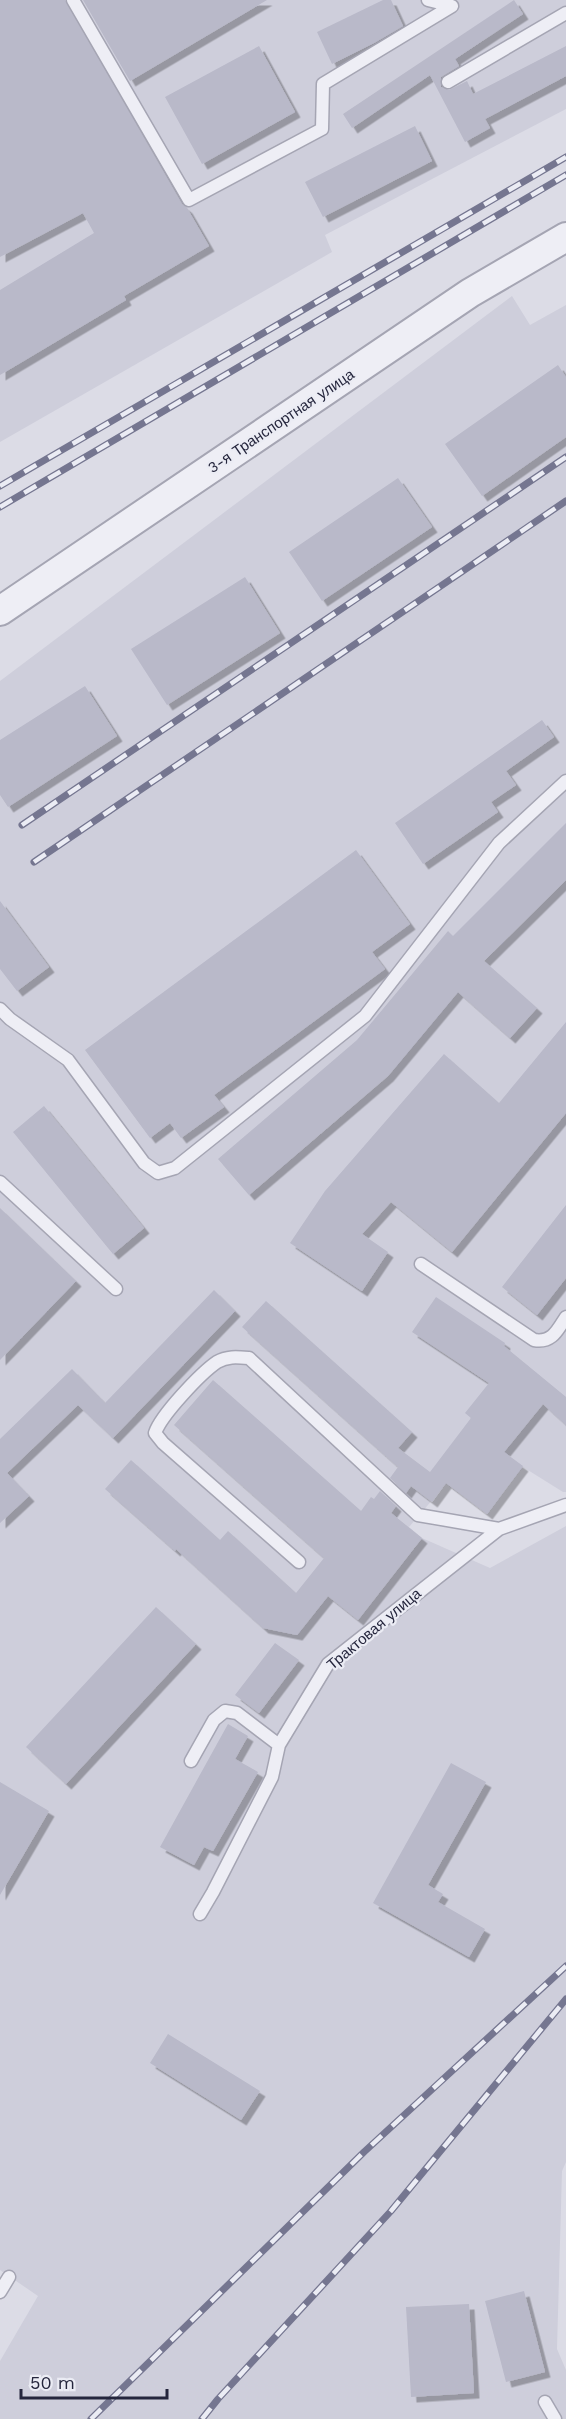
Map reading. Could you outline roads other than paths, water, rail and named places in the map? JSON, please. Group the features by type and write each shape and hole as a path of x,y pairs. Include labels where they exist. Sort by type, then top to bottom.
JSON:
{"street":[{"name":"3-я Транспортная улица","path":"0,611 470,293 566,237"}],"lane":[{"path":"73,0 189,200 322,129 323,84 452,6 428,0"},
{"path":"448,82 566,13"},
{"path":"0,1009 10,1019 68,1060 144,1163 158,1173 175,1168 366,1016 499,843 566,781"},
{"path":"0,1182 116,1289"},
{"path":"421,1264 534,1340 544,1342 553,1337 566,1317"},
{"path":"299,1562 164,1443 155,1432 158,1424 184,1394 217,1363 233,1356 249,1358 418,1515 499,1529"},
{"name":"Трактовая улица","path":"200,1914 272,1777 279,1745 328,1664 499,1529 557,1506 566,1505"},
{"path":"191,1761 214,1720 225,1711 237,1713 279,1745"},
{"path":"0,2292 9,2277"},
{"path":"545,2402 555,2419"}],"railway":[{"path":"0,486 566,157"},
{"path":"0,507 566,175"},
{"path":"22,825 566,457"},
{"path":"34,862 566,501"},
{"path":"91,2419 364,2152 566,1966"},
{"path":"202,2419 391,2211 566,1999"}]}
